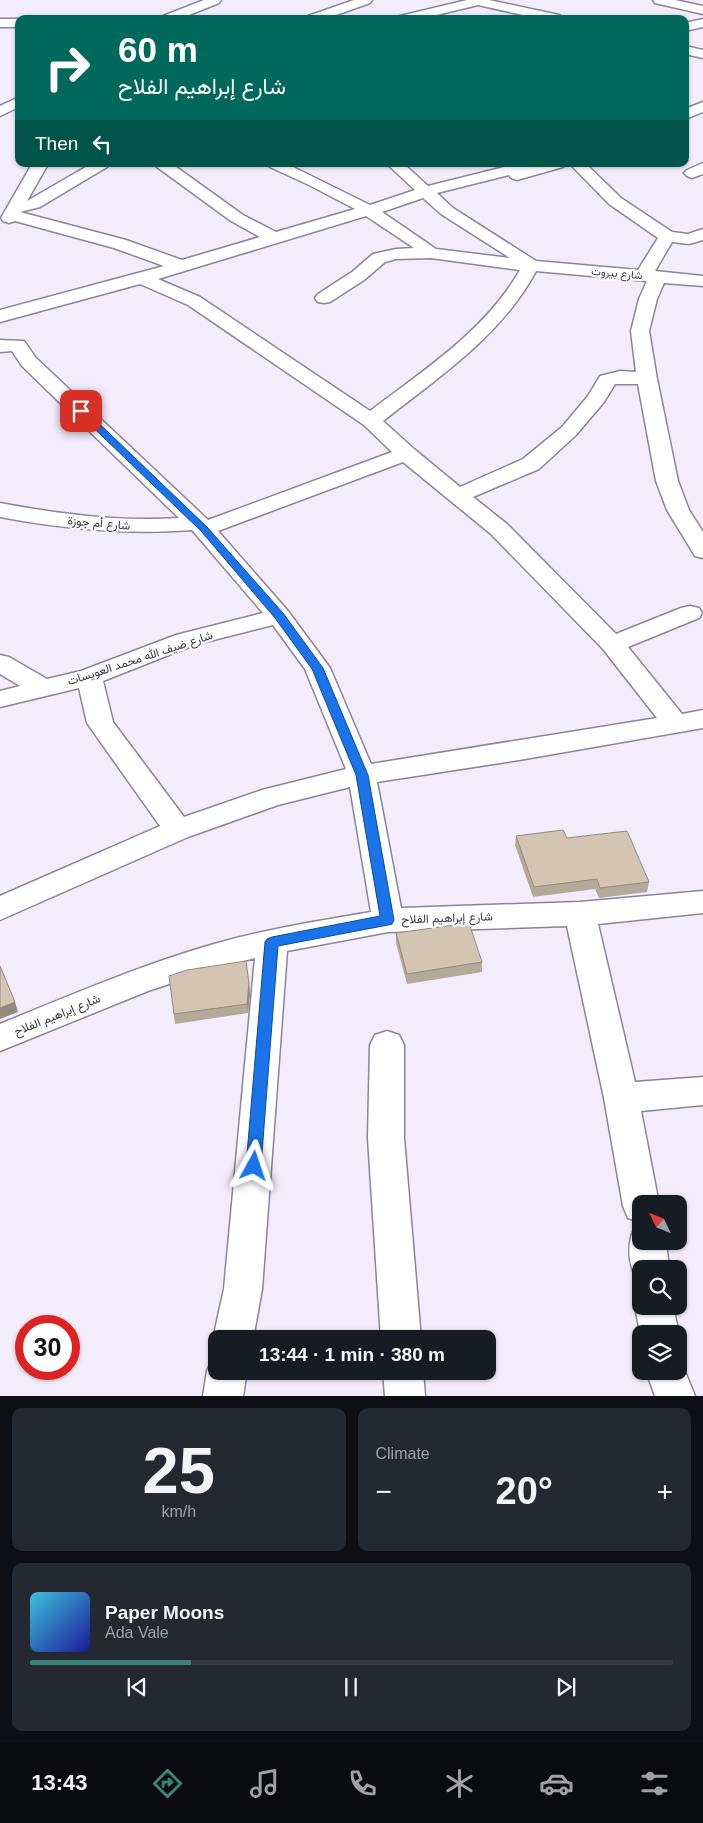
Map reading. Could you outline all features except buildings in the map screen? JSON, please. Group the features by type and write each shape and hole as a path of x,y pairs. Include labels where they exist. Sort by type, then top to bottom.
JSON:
{"street":[{"path":"177,15 215,0"},
{"path":"323,15 366,0"},
{"path":"419,15 476,0 542,15"},
{"path":"659,0 691,3 703,10"},
{"path":"0,23 15,23"},
{"path":"689,26 703,23"},
{"path":"689,27 703,29"},
{"path":"689,51 703,54"},
{"path":"0,112 15,103"},
{"path":"694,106 703,122"},
{"path":"0,228 14,211 38,167"},
{"path":"14,211 34,204 97,167"},
{"path":"166,167 238,218 274,238"},
{"path":"281,167 403,232 431,253"},
{"path":"371,421 482,330 516,292 531,265 516,253 485,237 447,211 398,167"},
{"path":"430,195 523,167"},
{"path":"0,316 140,278 366,211 546,167"},
{"path":"581,167 615,201 668,236 689,239 703,234"},
{"path":"14,211 120,244 181,266"},
{"path":"668,236 661,245 651,275 648,299 640,331 647,379 667,480 678,510 703,551"},
{"name":"شارع بيروت","path":"324,298 358,276 379,258 396,254 431,253 482,261 703,281"},
{"path":"140,278 194,302 371,421 406,454 499,529 612,644 675,723"},
{"path":"36,306 9,346 29,362 201,526 279,616 317,668 362,775 388,920"},
{"path":"458,496 531,464 569,431 597,398 608,380 620,377 647,379"},
{"name":"شارع أم جوزة","path":"0,510 38,518 121,526 201,526 406,454"},
{"path":"612,644 690,613"},
{"name":"شارع ضيف الله محمد العويسات","path":"0,699 89,677 185,640 279,616"},
{"path":"0,663 43,688"},
{"path":"89,677 100,723 178,830"},
{"path":"0,909 178,830 272,797 362,775 703,720"},
{"name":"شارع إبراهيم الفلاح","path":"0,1038 137,982 215,956 272,942 388,920 580,914 703,902"},
{"path":"580,914 621,1098 639,1195"},
{"path":"236,1330 246,1260 272,942"},
{"path":"387,1045 386,1138 400,1330"},
{"path":"621,1098 703,1091"},
{"path":"223,1396 226,1380"},
{"path":"404,1380 405,1396"},
{"path":"669,1380 675,1396"}],"route":[{"path":"81,411 204,529 279,616 317,668 362,775 388,920 272,942 254,1166"}]}
